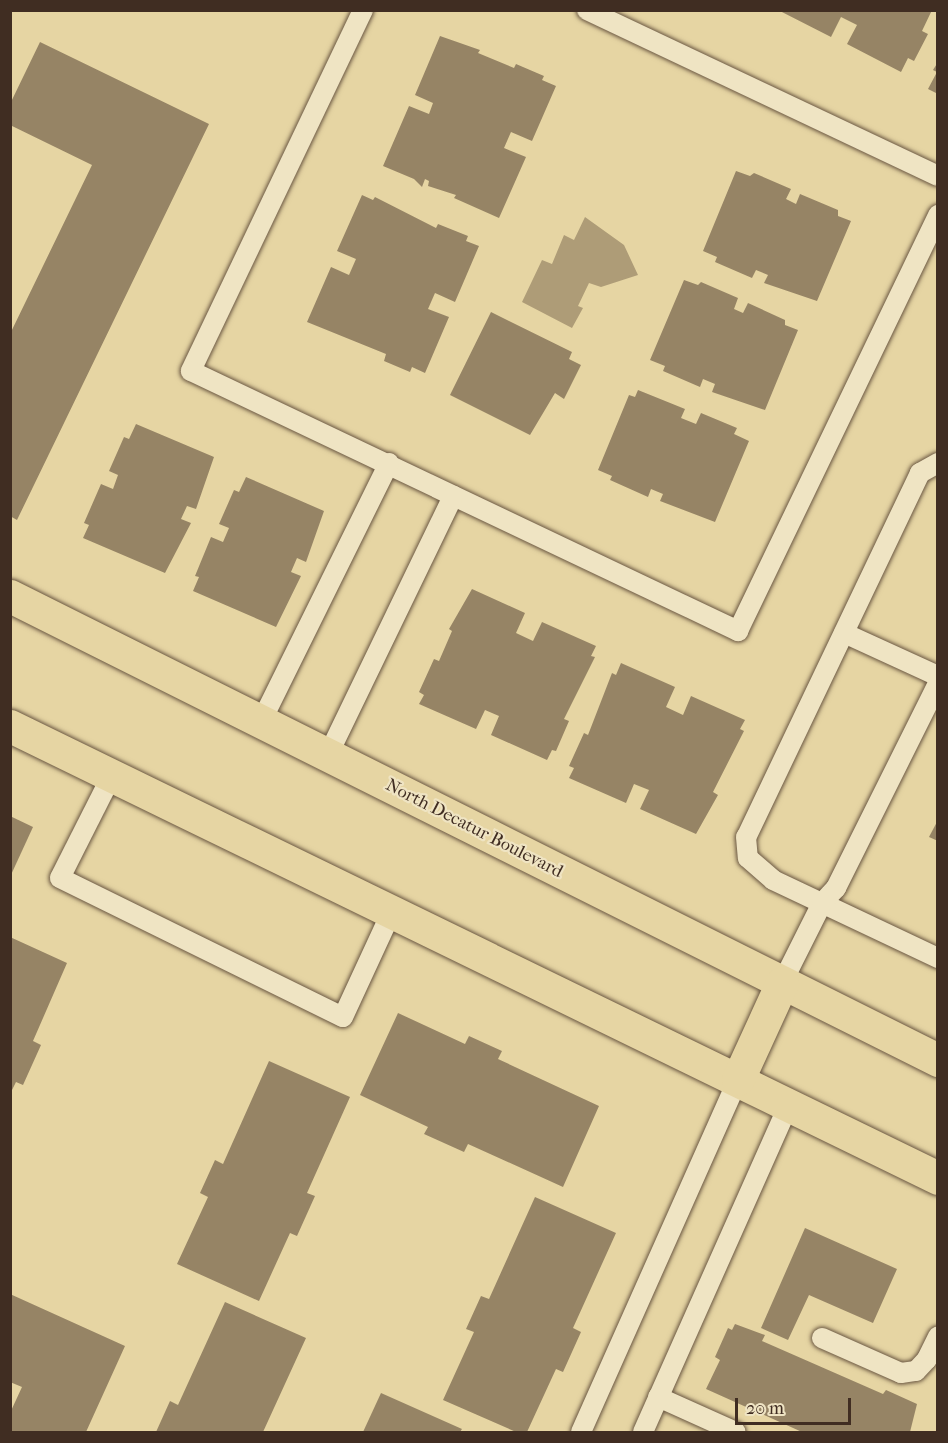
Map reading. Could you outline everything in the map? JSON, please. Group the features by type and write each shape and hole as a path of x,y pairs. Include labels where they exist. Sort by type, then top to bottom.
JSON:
{"main road":[{"name":"North Decatur Boulevard","path":"10,596 938,1060"},
{"path":"10,726 938,1178"},
{"path":"738,1079 782,983"}],"lane":[{"path":"363,10 191,371 389,463 453,496 738,631 938,215"},
{"path":"587,10 938,176"},
{"path":"261,722 389,463"},
{"path":"938,463 920,473 746,837 748,858 773,880 938,958"},
{"path":"328,755 453,496"},
{"path":"844,633 938,676"},
{"path":"782,983 822,903 836,888 938,683"},
{"path":"112,775 60,878 343,1017 392,911"},
{"path":"581,1432 738,1079"},
{"path":"643,1432 789,1104"},
{"path":"822,1338 902,1373 916,1371 927,1359 938,1336"},
{"path":"658,1397 736,1432"}],"shaded area":[{"path":"585,217 624,245 638,275 601,287 589,283 578,306 583,308 572,328 522,302 542,260 552,264 564,235 574,240"}],"building":[{"path":"778,10 932,10 922,31 928,34 914,61 908,58 901,72 847,44 857,25 841,17 831,37"},
{"path":"440,36 480,50 478,53 514,68 516,64 544,76 542,80 556,86 532,141 511,132 504,148 526,157 499,218 454,198 456,195 428,186 429,181 425,179 422,187 414,179 383,166 409,106 429,114 433,103 415,95"},
{"path":"40,42 209,124 17,520 10,516 10,334 92,165 10,125 10,104"},
{"path":"938,62 938,94 928,89 937,72 933,70"},
{"path":"736,171 750,176 754,173 791,189 786,199 796,204 800,194 838,210 838,216 851,221 817,301 764,283 768,275 756,270 752,278 715,262 717,257 703,251"},
{"path":"362,195 373,200 375,197 436,228 438,224 468,236 466,241 479,246 455,302 435,293 428,309 449,317 425,373 412,367 410,372 384,361 386,354 307,322 331,267 349,275 356,259 337,251"},
{"path":"684,280 698,285 701,282 738,298 734,309 743,313 748,303 785,320 785,325 798,330 765,410 712,392 715,384 703,379 700,387 663,371 665,366 650,360"},
{"path":"491,312 572,352 569,359 581,365 564,399 555,393 530,435 450,395"},
{"path":"638,390 685,409 681,418 696,424 701,413 737,428 734,434 749,441 715,522 660,501 663,494 651,489 648,497 610,480 612,476 598,470 629,395 635,397"},
{"path":"136,424 214,457 196,509 187,506 181,519 191,523 165,573 83,538 89,525 84,523 101,484 113,489 118,475 109,471 124,437 129,439"},
{"path":"246,477 324,511 306,562 297,558 291,572 301,576 276,627 193,591 199,577 195,576 211,537 223,542 229,528 219,524 234,490 239,492"},
{"path":"472,589 525,613 516,633 533,641 542,622 596,646 591,656 595,657 564,719 569,721 556,751 552,750 547,760 491,735 499,716 485,710 476,729 419,704 424,695 419,692 434,659 439,661 452,631 449,629"},
{"path":"621,663 675,687 666,707 683,715 691,696 745,720 740,729 744,731 713,792 718,795 696,834 640,809 649,790 634,784 626,803 569,778 574,768 569,766 584,733 588,735 612,673 616,675"},
{"path":"10,816 33,827 10,877"},
{"path":"938,820 938,841 929,837"},
{"path":"10,937 67,963 33,1041 41,1045 23,1085 16,1082 10,1094"},
{"path":"398,1013 465,1044 469,1036 502,1051 498,1059 599,1106 563,1187 468,1144 464,1152 424,1134 428,1127 360,1095"},
{"path":"269,1061 350,1097 307,1193 315,1196 297,1236 290,1233 259,1301 177,1264 208,1197 200,1193 215,1160 223,1164"},
{"path":"535,1197 616,1233 573,1328 581,1332 563,1372 556,1369 527,1432 516,1432 443,1400 474,1332 466,1329 481,1296 489,1299"},
{"path":"805,1228 897,1269 873,1323 809,1295 788,1340 761,1328"},
{"path":"10,1294 125,1346 86,1432 10,1432 10,1413 22,1387 10,1382"},
{"path":"225,1302 306,1338 263,1432 156,1432 170,1401 178,1405"},
{"path":"735,1324 765,1335 762,1341 883,1394 886,1390 917,1404 910,1432 802,1432 706,1389 720,1360 715,1357 728,1328 732,1330"},
{"path":"381,1393 462,1429 460,1432 363,1432"}]}
